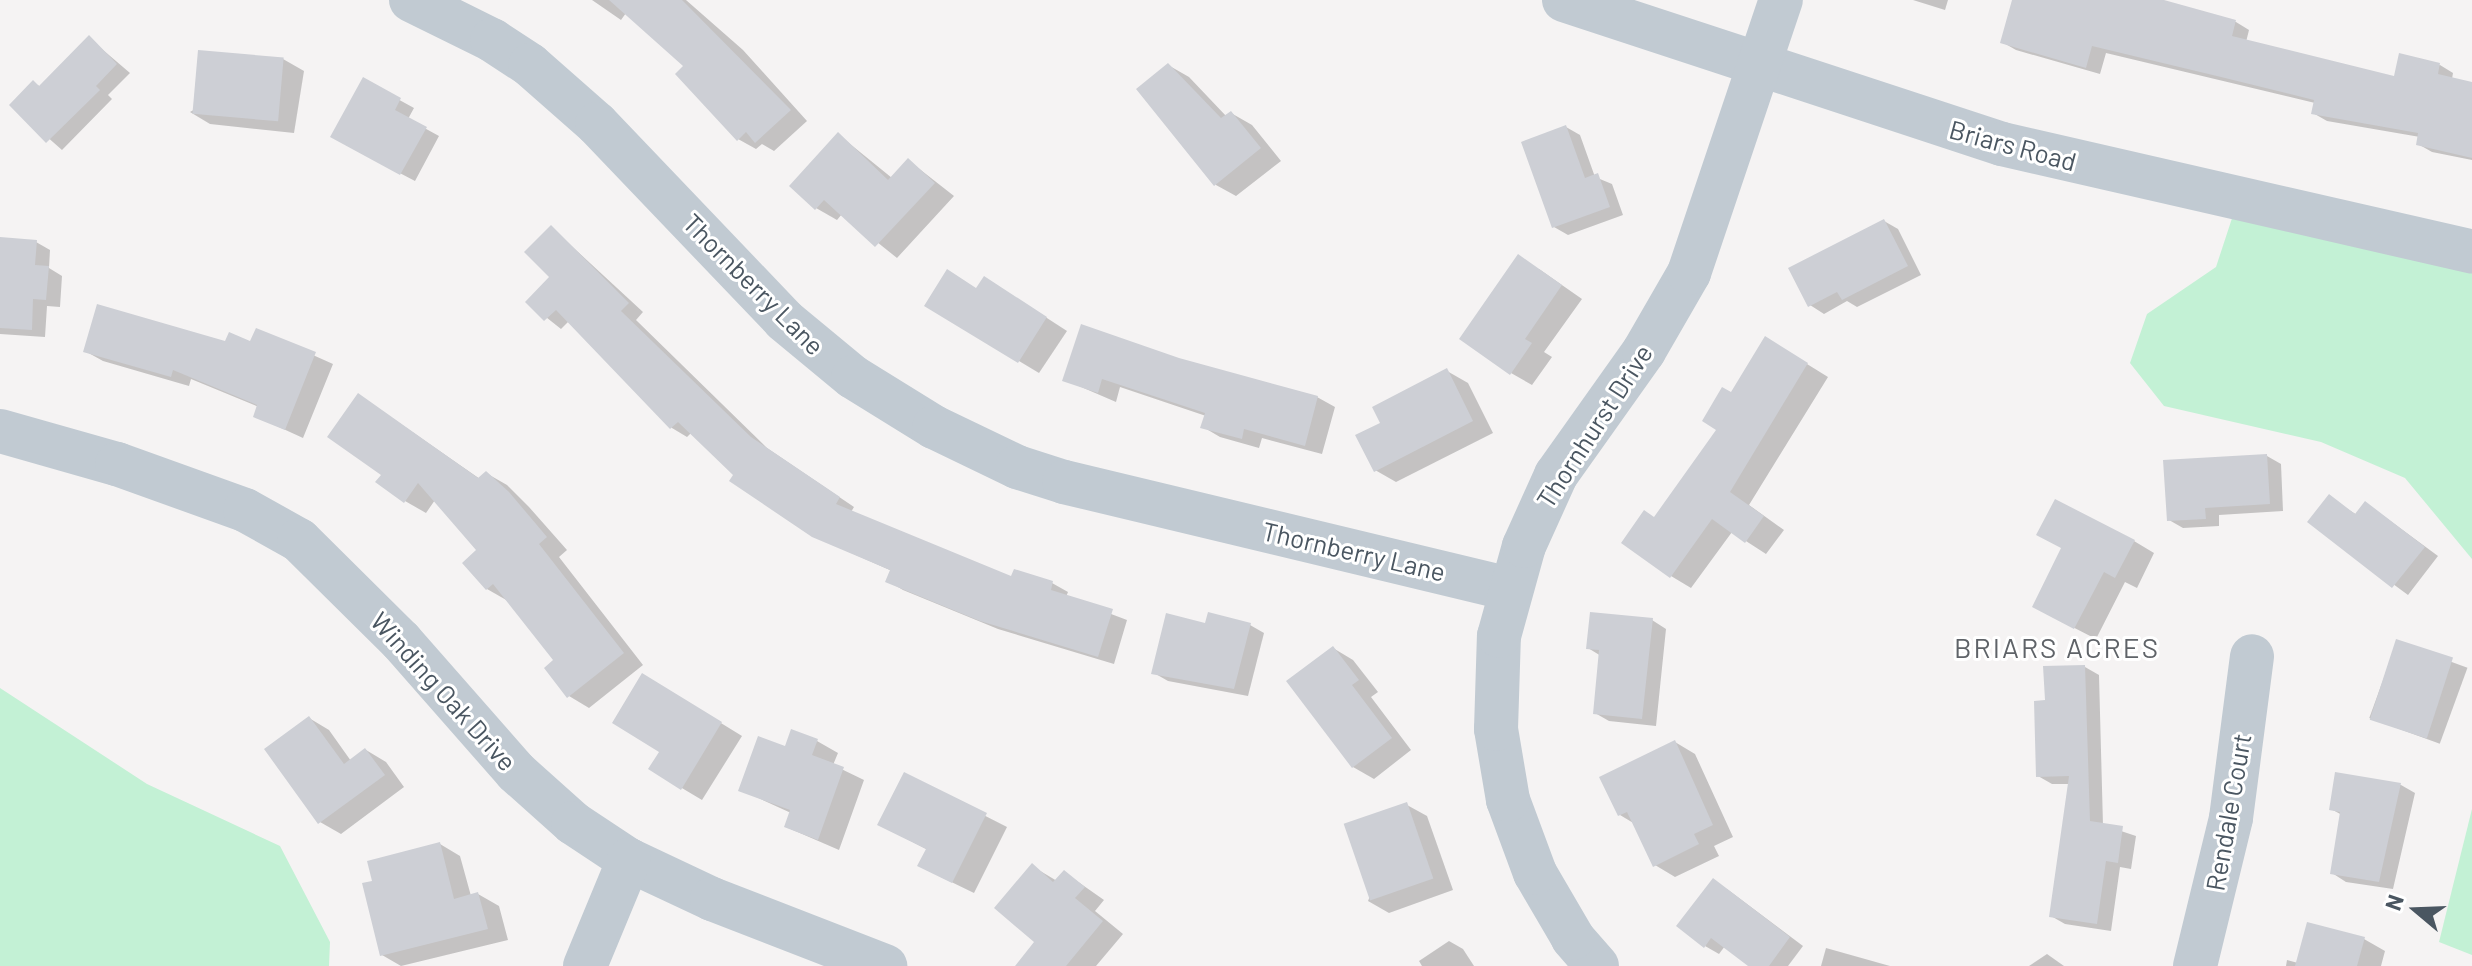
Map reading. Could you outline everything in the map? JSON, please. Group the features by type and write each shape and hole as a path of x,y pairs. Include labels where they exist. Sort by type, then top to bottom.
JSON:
{"street":[{"name":"Thornberry Lane","path":"411,0 492,40 530,65 597,124 784,320 853,377 934,427 1017,467 1064,482 1511,589"},
{"name":"Briars Road","path":"1564,0 1758,67 2002,144 2472,252"},
{"name":"Thornhurst Drive","path":"1597,966 1573,938 1535,873 1508,800 1496,729 1495,675 1511,589 1533,522 1556,475 1644,351 1689,273 1781,0"},
{"name":"Winding Oak Drive","path":"0,431 174,484 245,510 299,540 401,641 516,772 573,823 629,860 712,899 885,966"},
{"name":"Rendale Court","path":"2195,966 2231,818 2252,656"},
{"path":"585,966 629,860"}],"green space":[{"path":"2238,200 2472,252 2472,559 2405,478 2321,442 2164,406 2130,363 2147,314 2216,267"},
{"path":"0,688 147,784 280,846 330,942 329,966 0,966"},
{"path":"2472,809 2472,955 2439,942"}],"building":[{"path":"609,0 682,0 791,110 755,143 746,132 737,141 675,74 683,66"},
{"path":"2012,0 2164,0 2236,20 2232,36 2394,76 2399,53 2440,63 2438,74 2472,82 2472,158 2416,145 2418,133 2311,114 2314,100 2221,77 2092,46 2086,68 2000,43"},
{"path":"89,35 117,64 96,86 100,90 46,143 9,105 33,80 39,86"},
{"path":"198,50 284,57 278,121 192,114"},
{"path":"1168,63 1221,118 1231,111 1261,148 1214,186 1136,89"},
{"path":"363,77 401,98 395,110 427,127 400,175 330,137"},
{"path":"1566,125 1585,178 1598,173 1610,207 1552,228 1521,142"},
{"path":"838,132 888,180 908,158 935,183 875,247 824,200 815,210 789,186"},
{"path":"1884,219 1908,266 1842,300 1837,292 1808,307 1788,268"},
{"path":"551,225 629,303 621,311 751,437 840,497 836,504 1011,576 1014,569 1053,581 1051,590 1113,609 1098,657 980,621 885,582 890,570 812,537 729,481 733,475 678,422 670,429 556,310 544,321 525,302 549,277 524,252"},
{"path":"0,237 37,240 35,265 49,266 46,300 33,299 32,330 0,328"},
{"path":"1518,254 1562,285 1525,339 1532,343 1510,375 1459,339"},
{"path":"947,269 976,288 984,276 1047,317 1018,363 924,306"},
{"path":"97,304 225,341 229,332 250,341 256,328 316,352 285,430 253,417 257,405 173,370 171,377 83,352"},
{"path":"1081,324 1179,358 1318,396 1305,446 1244,429 1242,439 1200,428 1205,413 1102,379 1098,393 1062,381"},
{"path":"1765,336 1808,363 1730,492 1764,516 1745,543 1712,519 1670,578 1621,543 1644,510 1654,517 1716,430 1702,421 1722,387 1731,392"},
{"path":"1447,368 1473,421 1374,472 1355,435 1380,423 1372,407"},
{"path":"358,393 478,478 486,471 509,492 547,537 539,544 624,653 567,698 544,668 553,660 493,584 486,590 462,563 476,550 418,483 404,503 375,482 381,475 327,437"},
{"path":"2267,454 2270,504 2205,508 2206,519 2167,521 2163,460"},
{"path":"2329,494 2355,514 2365,501 2425,547 2392,588 2307,522"},
{"path":"2055,499 2135,540 2115,578 2104,572 2074,629 2032,607 2061,548 2036,535"},
{"path":"1208,612 1251,623 1234,689 1151,674 1166,613 1205,623"},
{"path":"1590,612 1653,618 1642,719 1593,714 1599,650 1586,649"},
{"path":"2396,639 2453,658 2427,738 2370,720"},
{"path":"1333,646 1359,680 1352,685 1392,738 1352,768 1286,681"},
{"path":"2085,665 2090,821 2123,826 2118,863 2106,861 2097,924 2049,917 2069,776 2036,777 2034,701 2045,700 2043,666"},
{"path":"642,673 722,722 681,790 648,769 659,752 612,723"},
{"path":"309,716 344,764 365,748 385,775 318,824 264,749"},
{"path":"791,729 818,739 812,755 844,767 818,840 784,827 790,810 738,791 758,736 785,746"},
{"path":"1675,740 1713,825 1694,834 1699,844 1653,867 1627,812 1618,816 1599,777"},
{"path":"904,772 987,813 952,883 917,866 926,849 877,825"},
{"path":"2335,772 2401,783 2379,882 2330,874 2340,812 2329,810"},
{"path":"1407,802 1433,879 1370,900 1344,824"},
{"path":"440,842 454,899 478,892 488,929 380,956 362,883 372,881 367,861"},
{"path":"1032,863 1053,882 1064,870 1085,887 1075,898 1103,921 1066,966 1015,966 1034,942 994,908"},
{"path":"1713,878 1790,937 1769,966 1748,966 1711,938 1704,948 1676,926"},
{"path":"2307,922 2365,937 2357,966 2295,966"}],"district":[{"name":"BRIARS ACRES","path":"2057,647"}]}
